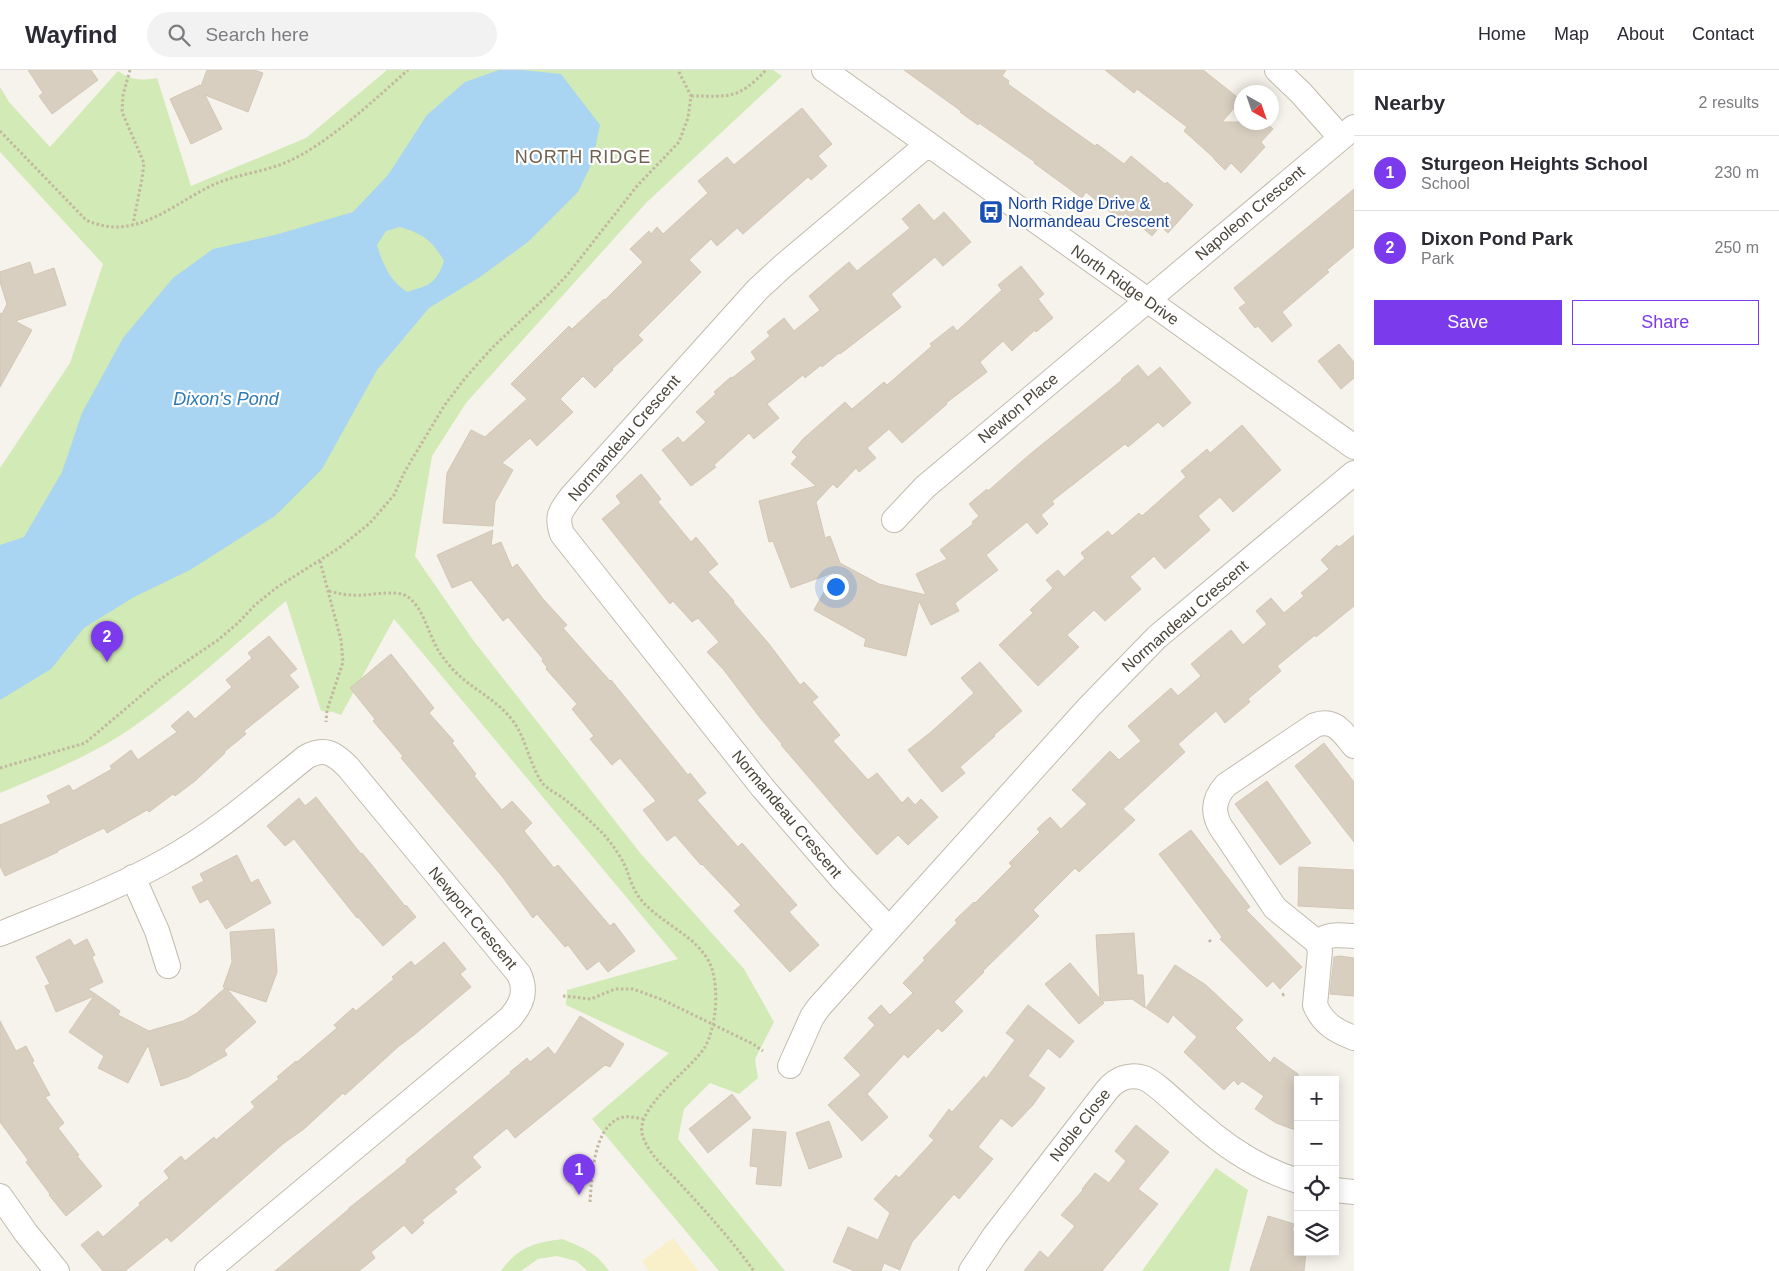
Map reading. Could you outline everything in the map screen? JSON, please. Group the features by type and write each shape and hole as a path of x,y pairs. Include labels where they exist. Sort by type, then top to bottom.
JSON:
{"street":[{"name":"North Ridge Drive","path":"824,70 1354,447"},
{"path":"1277,70 1347,132"},
{"name":"Napoleon Crescent","path":"1146,300 1347,132"},
{"name":"Normandeau Crescent","path":"889,928 841,878 762,787 562,534 558,522 561,511 570,497 758,288 928,144"},
{"name":"Newton Place","path":"894,520 924,487 1146,300"},
{"name":"Normandeau Crescent","path":"790,1066 812,1017 819,1008 889,928 1134,659 1177,620 1354,473"},
{"path":"1354,746 1332,724 1323,722 1315,725 1226,785 1220,791 1216,801 1215,817 1275,908 1318,942 1320,951 1315,1005 1324,1022 1336,1032 1354,1038"},
{"name":"Newport Crescent","path":"0,934 133,878 168,860 237,813 306,756 324,752 337,757 348,767 519,974 524,988 520,1005 510,1018 207,1271"},
{"path":"133,878 157,931 168,966"},
{"path":"1318,942 1327,936 1354,936"},
{"name":"Noble Close","path":"971,1271 995,1235 1106,1090 1118,1080 1128,1076 1145,1078 1232,1149 1263,1168 1294,1180"},
{"path":"1339,1190 1354,1192"},
{"path":"4,1212 57,1271"}],"path":[{"path":"130,70 123,95 122,112 144,163 133,224"},
{"path":"0,131 86,220 99,226 122,227 149,220 168,212 198,192 217,183 287,162 330,135 408,70"},
{"path":"0,768 85,743 162,678 218,640 276,588 320,561 370,523 394,495 404,471 444,406 466,377 492,348 562,280 636,186 680,142 688,118 691,96 678,70"},
{"path":"691,96 728,96 741,92 751,86 766,70"},
{"path":"320,561 341,640 343,662 327,710 326,722"},
{"path":"329,591 368,596 396,593 404,595 414,602 438,650 451,667 513,721 542,783 564,799 605,836 624,864 636,893 647,907 667,921 705,956 712,970 715,986 712,1033 704,1049 654,1103 643,1119 641,1132 648,1146 725,1233 754,1271"},
{"path":"563,996 590,999 615,989 633,989 648,993 714,1024 763,1051"},
{"path":"590,1202 591,1181 598,1148 608,1126 621,1118 643,1119"}],"green space":[{"path":"387,70 773,70 782,76 646,203 466,403 432,456 415,556 473,640 641,854 744,969 774,1022 755,1059 758,1078 739,1094 710,1083 684,1109 678,1139 785,1271 719,1271 592,1119 669,1053 566,1005 567,990 678,959 394,619 341,715 321,711 286,601 192,682 133,727 85,755 0,793 0,468 70,363 103,264 0,152 0,87 9,102 50,147 118,71 136,79 157,78 191,186 306,138"},
{"path":"1216,1168 1248,1190 1229,1271 1142,1271"},
{"path":"562,1239 594,1255 609,1271 588,1271 576,1261 557,1256 538,1259 521,1271 501,1271 520,1251 543,1242"}],"sand":[{"path":"673,1238 698,1271 649,1271 642,1261"}],"water":[{"name":"Dixon's Pond","path":"499,70 561,74 600,125 592,163 578,192 528,242 480,277 429,308 377,370 322,469 275,516 190,570 134,597 84,628 51,669 0,700 0,545 24,537 62,472 82,413 123,338 173,278 213,249 275,235 353,212 388,175 427,115 465,82","holes":["400,227 421,235 431,243 444,261 435,279 427,285 407,292 396,283 388,272 377,245 386,231"]}],"building":[{"path":"28,70 91,70 98,80 52,114 39,96 43,93"},
{"path":"207,70 254,70 263,73 248,112 205,95 222,129 191,144 170,99 201,86"},
{"path":"904,70 1006,70 1002,76 1009,81 1008,84 1095,146 1097,144 1124,164 1131,156 1165,184 1167,182 1193,205 1168,233 1160,226 1152,236 1125,213 1120,220 1086,192 1082,198 1035,162 979,123 978,125"},
{"path":"1105,70 1203,70 1234,94 1234,108 1222,122 1234,122 1234,130 1272,130 1261,142 1265,147 1241,173 1231,163 1225,170 1184,131 1187,127 1137,89 1134,93"},
{"path":"802,108 832,144 818,156 827,166 811,180 808,177 743,234 737,228 717,246 711,239 689,260 701,272 638,335 643,340 595,388 583,376 560,399 573,412 537,446 530,438 502,463 513,470 495,502 493,526 443,523 447,473 471,430 485,437 527,399 511,384 569,326 572,329 605,300 643,262 630,249 649,231 651,234 657,227 663,234 708,193 698,181 727,157 734,165"},
{"path":"1354,189 1354,247 1327,270 1329,272 1282,312 1292,325 1272,342 1258,326 1255,328 1239,308 1246,303 1234,288"},
{"path":"919,204 934,221 944,212 971,242 943,266 935,257 891,294 901,307 822,367 821,365 805,378 803,375 767,404 779,418 754,439 749,433 714,465 716,467 691,486 662,450 678,437 683,443 706,422 696,412 716,394 714,392 756,359 751,352 770,336 767,332 784,318 794,331 820,310 809,296 849,262 857,271 910,228 902,219"},
{"path":"30,262 34,275 54,268 66,305 15,321 32,330 0,387 0,313 2,314 7,304 0,282 0,272"},
{"path":"1021,266 1044,294 1038,299 1053,318 1036,332 1035,330 1012,351 1003,341 980,362 987,372 946,403 902,443 889,429 867,448 876,458 859,472 856,468 837,488 833,484 816,502 825,538 830,536 840,563 879,584 926,595 916,574 947,559 940,550 973,524 972,522 979,516 969,504 987,489 988,491 1138,365 1148,377 1160,367 1191,403 1163,427 1158,422 1128,447 1125,444 1052,501 1054,504 1041,515 1048,524 1037,534 1027,522 986,555 998,570 955,603 959,611 931,625 919,601 906,656 864,646 866,639 814,610 835,572 791,588 773,541 769,542 759,501 816,486 791,464 797,457 792,452 803,439 845,402 852,409 884,382 887,385 932,346 930,344 953,326 957,331 1002,290 998,285"},
{"path":"1339,344 1354,362 1354,378 1341,389 1318,361"},
{"path":"1242,425 1281,470 1233,512 1220,497 1198,516 1210,530 1165,569 1154,556 1130,577 1141,589 1105,621 1094,610 1067,635 1079,647 1038,686 999,645 1033,613 1030,610 1053,588 1046,580 1058,570 1064,577 1085,558 1081,553 1108,531 1112,536 1139,513 1142,516 1186,477 1181,471 1207,449 1210,453"},
{"path":"641,474 661,499 658,502 691,542 696,537 718,564 708,572 734,601 800,685 804,682 818,697 812,702 840,735 833,741 868,780 877,773 902,803 908,797 915,805 921,799 938,817 908,845 898,835 877,855 781,745 723,669 707,652 719,642 698,618 692,622 673,601 670,604 602,519 621,503 616,496"},
{"path":"493,530 491,546 501,542 512,568 517,564 543,599 567,625 563,628 611,680 688,775 690,773 706,793 697,800 738,847 742,843 797,905 789,912 819,945 790,972 734,911 741,905 701,865 675,835 667,841 643,810 656,801 620,758 612,765 590,739 594,736 572,709 577,704 546,669 547,667 542,661 543,659 508,617 503,621 471,580 452,588 437,555"},
{"path":"1354,535 1354,606 1277,666 1281,671 1248,699 1250,702 1225,723 1216,711 1178,744 1185,752 1123,809 1135,820 1079,872 1075,868 1033,910 1039,916 954,1002 963,1011 942,1032 938,1028 908,1058 904,1054 867,1094 888,1117 862,1141 828,1105 861,1075 844,1058 875,1025 868,1018 881,1005 890,1015 913,993 903,983 925,960 923,958 957,923 955,920 1012,866 1009,863 1040,832 1037,829 1050,817 1061,829 1087,804 1072,790 1110,751 1119,760 1141,741 1128,726 1171,688 1178,696 1201,676 1191,664 1231,630 1243,645 1267,624 1256,611 1271,598 1284,613 1304,596 1301,593 1329,569 1321,560 1337,545 1339,547"},
{"path":"269,636 297,669 289,675 299,687 244,731 246,734 224,752 195,781 175,796 173,794 149,812 147,810 107,833 104,828 58,852 5,876 0,866 0,825 51,803 47,796 69,785 73,791 112,769 110,766 131,750 138,760 177,732 171,726 188,711 195,719 232,687 226,680 252,658 248,653"},
{"path":"391,654 434,708 429,713 454,741 452,743 476,774 474,776 502,810 512,801 532,823 524,831 554,868 558,865 610,926 614,923 635,951 608,972 599,961 587,970 568,945 565,947 537,914 533,918 501,875 401,758 403,756 373,721 375,719 350,688"},
{"path":"980,662 1022,711 960,767 965,773 942,792 908,750 974,693 961,678"},
{"path":"1324,743 1354,782 1354,842 1295,766"},
{"path":"1267,781 1311,843 1280,865 1235,804"},
{"path":"316,797 361,854 416,917 383,946 357,918 294,839 285,846 267,826 299,798 305,806"},
{"path":"1191,830 1250,907 1246,910 1302,967 1280,989 1273,981 1267,987 1220,939 1222,937 1159,854"},
{"path":"237,855 251,883 258,879 271,903 226,929 208,899 200,903 192,887 204,881 200,874"},
{"path":"1299,867 1354,870 1354,909 1298,906"},
{"path":"274,929 277,972 266,1002 227,989 256,1022 224,1050 227,1055 188,1077 161,1086 148,1045 128,1083 98,1068 104,1056 69,1032 94,996 56,1012 45,986 50,984 36,957 70,939 74,946 87,939 95,955 92,957 103,982 88,989 120,1011 118,1015 149,1031 183,1021 197,1013 225,988 223,987 232,962 230,932"},
{"path":"1134,933 1137,975 1143,975 1145,1008 1132,999 1102,1001 1104,1003 1079,1024 1045,984 1070,963 1100,999 1096,935"},
{"path":"444,942 466,969 460,974 471,987 399,1046 345,1095 343,1093 304,1129 284,1143 171,1242 167,1237 125,1271 103,1271 81,1245 98,1231 103,1237 169,1178 164,1171 181,1156 185,1161 214,1137 216,1140 255,1107 251,1102 279,1079 277,1077 337,1028 334,1025 353,1008 356,1011 394,979 392,977 411,961 415,966"},
{"path":"1334,957 1354,958 1354,996 1330,994"},
{"path":"1175,965 1206,985 1243,1020 1235,1028 1270,1063 1274,1057 1298,1074 1298,1076 1294,1076 1294,1130 1276,1123 1255,1109 1264,1096 1242,1081 1238,1085 1234,1080 1224,1090 1184,1052 1197,1037 1173,1015 1168,1023 1146,1008"},
{"path":"1028,1005 1074,1041 1060,1058 1048,1048 1028,1076 1045,1088 1033,1105 1012,1127 1001,1118 978,1147 993,1159 959,1199 954,1194 912,1242 900,1270 884,1263 881,1271 855,1271 833,1262 848,1227 878,1240 890,1213 874,1199 896,1175 899,1178 934,1140 929,1136 949,1109 952,1112 984,1076 986,1079 1015,1040 1006,1033"},
{"path":"580,1016 624,1044 610,1067 605,1065 515,1138 507,1128 472,1157 481,1167 454,1189 457,1192 422,1220 424,1223 412,1234 404,1225 371,1252 375,1258 359,1271 275,1271 407,1162 406,1160 527,1058 530,1062 548,1047 555,1055"},
{"path":"0,1021 16,1051 26,1046 34,1061 32,1062 50,1095 45,1097 64,1123 58,1128 79,1155 77,1156 102,1186 66,1216 49,1195 26,1162 28,1160 0,1122"},
{"path":"732,1094 751,1118 708,1153 689,1129"},
{"path":"829,1121 842,1157 809,1169 796,1133"},
{"path":"1136,1125 1169,1152 1138,1189 1158,1204 1102,1271 1024,1271 1040,1251 1048,1258 1075,1226 1061,1215 1095,1173 1109,1183 1126,1161 1115,1151"},
{"path":"753,1129 786,1132 781,1186 756,1184 758,1167 750,1166"},
{"path":"1268,1216 1294,1224 1292,1231 1294,1232 1294,1256 1306,1256 1304,1271 1250,1271"}],"place":[{"name":"North Ridge Drive & Normandeau Crescent","path":"991,212"},
{"name":"Dixon Pond Park","path":"107,662"},
{"name":"Sturgeon Heights School","path":"579,1195"}],"district":[{"name":"NORTH RIDGE","path":"583,157"}]}
